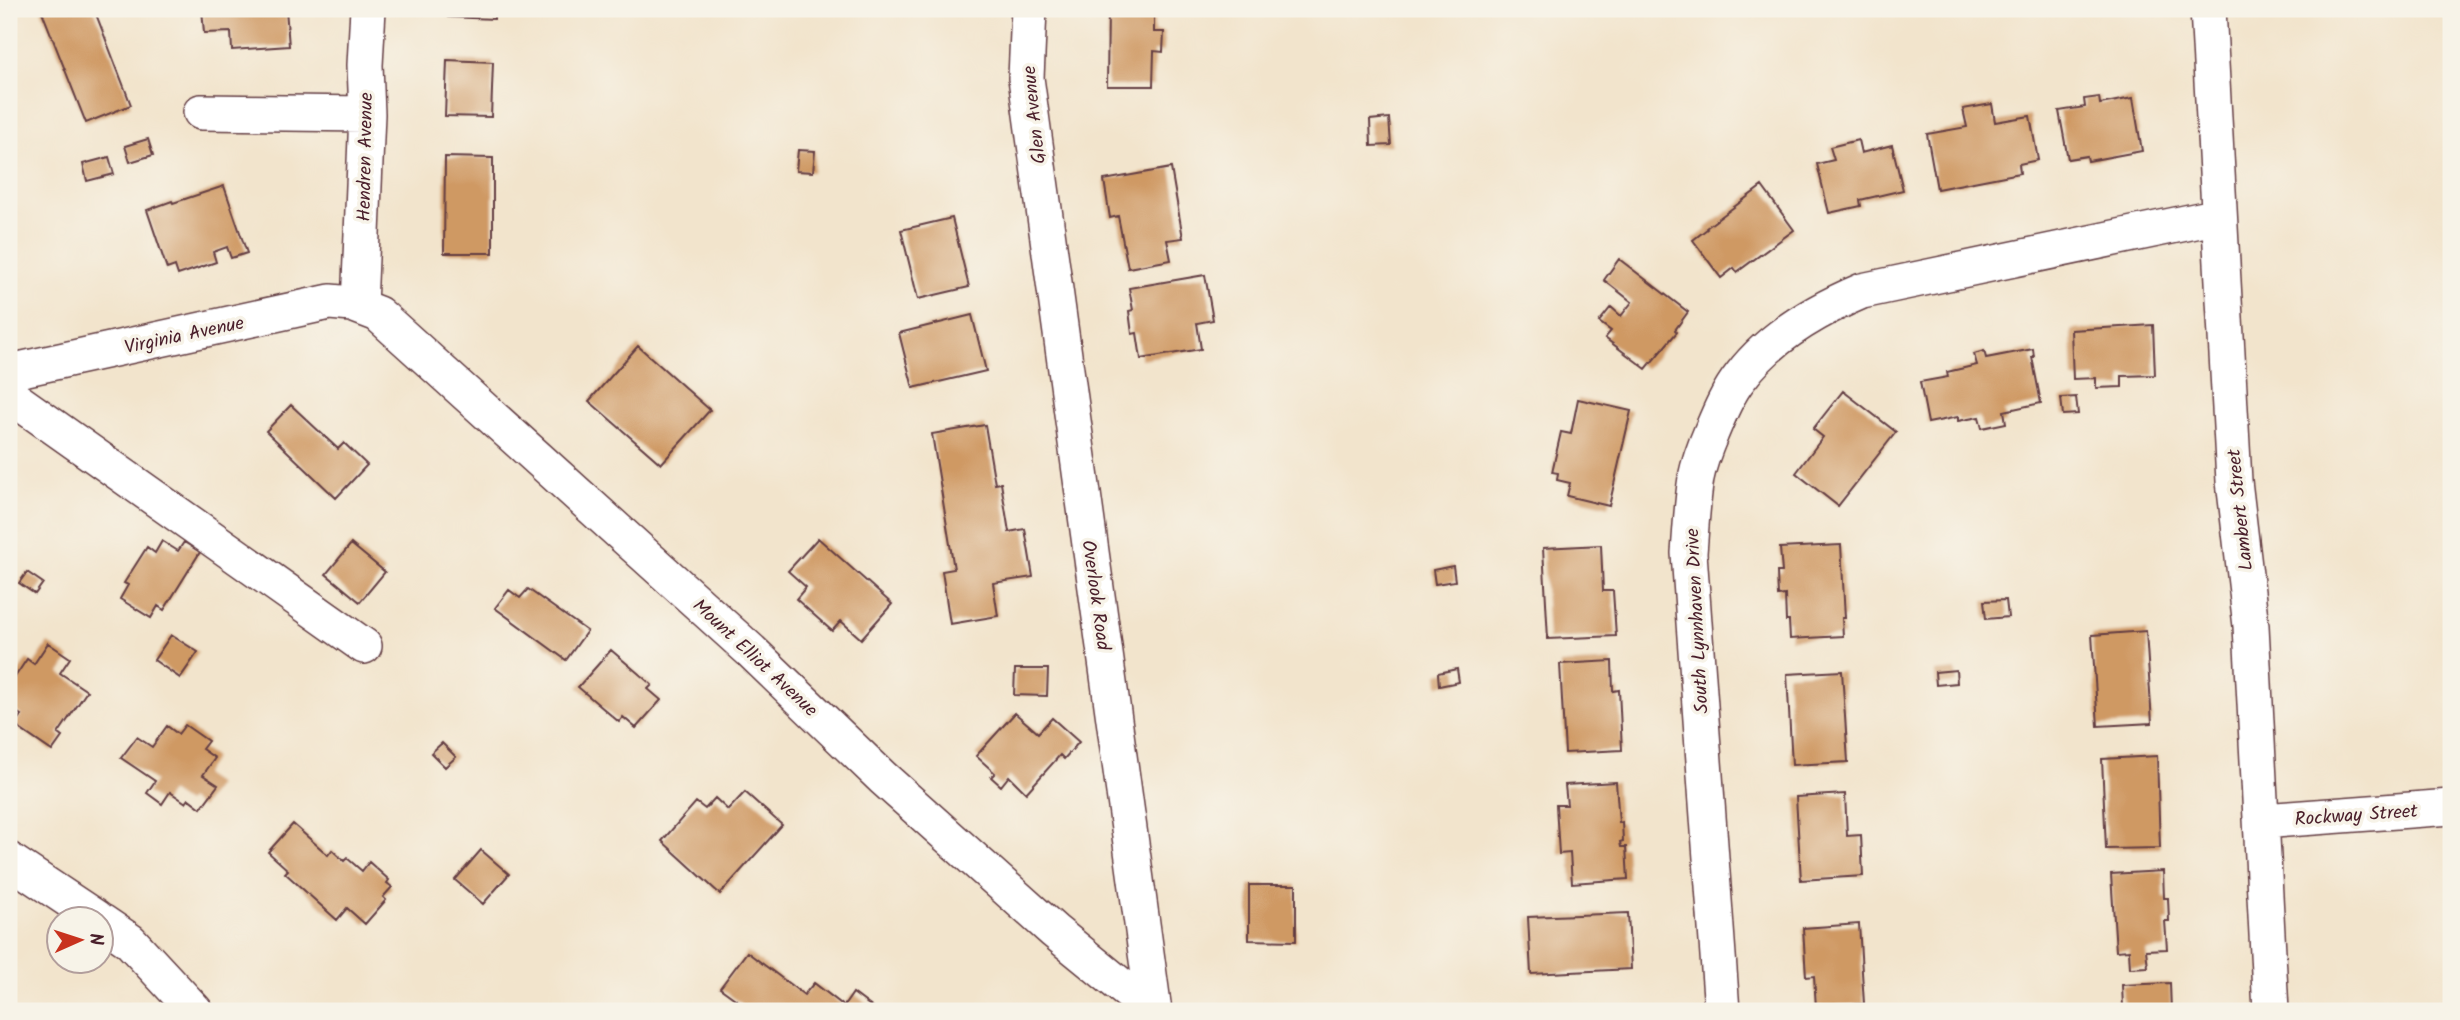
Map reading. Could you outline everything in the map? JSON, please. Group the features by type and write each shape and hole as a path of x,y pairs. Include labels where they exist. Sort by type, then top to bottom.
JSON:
{"street":[{"name":"Hendren Avenue","path":"359,306 367,114 365,65 368,9"},
{"name":"Glen Avenue","path":"1029,9 1026,78 1040,178"},
{"name":"Lambert Street","path":"2208,9 2234,481 2251,626 2272,1011"},
{"path":"201,112 367,114"},
{"name":"Overlook Road","path":"1040,178 1153,1011"},
{"name":"South Lynnhaven Drive","path":"1722,1011 1689,553 1692,507 1699,465 1716,420 1739,378 1766,350 1796,326 1833,303 1862,291 2219,216"},
{"name":"Virginia Avenue","path":"9,372 330,302 359,306"},
{"name":"Mount Elliot Avenue","path":"359,306 392,324 751,652 883,778 1054,931 1153,1011"},
{"path":"9,395 365,646"},
{"name":"Rockway Street","path":"2262,821 2451,807"},
{"path":"9,860 74,904"},
{"path":"116,932 130,941 195,1011"}],"building":[{"path":"41,9 94,9 131,105 86,123"},
{"path":"202,9 286,9 289,46 232,50 231,32 204,33"},
{"path":"448,9 494,9 494,19 448,17"},
{"path":"1108,9 1154,9 1154,32 1164,32 1163,52 1154,51 1153,86 1107,86"},
{"path":"447,60 493,62 491,117 445,116"},
{"path":"2099,97 2100,104 2133,98 2142,151 2088,161 2087,156 2068,159 2059,111 2085,107 2084,99"},
{"path":"1992,104 1995,122 2030,116 2038,160 2019,164 2020,173 1937,189 1927,134 1967,127 1963,109"},
{"path":"1389,118 1391,145 1371,146 1370,120"},
{"path":"148,139 153,155 130,162 125,146"},
{"path":"1858,140 1861,153 1892,145 1903,190 1860,200 1861,206 1829,213 1817,164 1834,160 1830,147"},
{"path":"798,150 815,151 813,172 796,171"},
{"path":"109,157 114,174 87,181 83,164"},
{"path":"445,157 493,158 493,253 444,253"},
{"path":"1171,168 1183,238 1167,240 1171,260 1128,268 1118,216 1110,218 1104,180"},
{"path":"224,186 247,253 231,258 227,247 213,252 216,262 178,275 175,266 167,269 147,210"},
{"path":"1762,186 1794,230 1737,272 1734,268 1721,278 1693,240"},
{"path":"952,218 969,287 918,299 901,230"},
{"path":"1619,259 1688,312 1675,330 1677,332 1646,369 1605,338 1611,331 1599,322 1611,307 1621,316 1632,302 1604,280"},
{"path":"1205,275 1213,320 1197,323 1201,349 1141,359 1137,333 1132,334 1129,311 1133,310 1129,288"},
{"path":"972,315 986,371 913,388 899,333"},
{"path":"2153,325 2155,375 2122,376 2122,387 2096,388 2096,378 2073,379 2071,330"},
{"path":"638,346 710,410 661,464 589,401"},
{"path":"2033,349 2032,357 2041,403 2004,411 2006,423 1982,428 1979,417 1958,421 1958,417 1928,423 1920,382 1948,377 1947,372 1977,365 1974,354 1984,351 1986,358"},
{"path":"1843,391 1896,432 1838,506 1796,473 1823,437 1813,429"},
{"path":"2076,397 2078,414 2063,415 2061,398"},
{"path":"1578,399 1631,411 1609,506 1567,496 1570,483 1557,480 1558,473 1552,472 1561,432 1571,434"},
{"path":"291,405 338,449 344,443 367,465 336,498 266,431"},
{"path":"985,425 995,484 1001,483 1009,532 1025,529 1033,577 993,583 998,616 950,624 942,571 954,569 932,434"},
{"path":"818,538 892,604 861,639 841,621 832,631 796,599 806,587 788,571"},
{"path":"162,541 178,551 184,542 200,552 164,610 158,606 151,618 120,599 128,585 124,583 147,547 155,553"},
{"path":"351,544 385,572 360,602 326,574"},
{"path":"1601,545 1603,591 1613,591 1616,636 1548,639 1543,548"},
{"path":"1841,545 1845,618 1842,618 1843,636 1790,639 1785,595 1778,596 1777,572 1782,572 1780,548"},
{"path":"1453,566 1455,581 1435,584 1433,570"},
{"path":"27,572 43,583 35,594 19,583"},
{"path":"528,589 587,631 566,660 495,608 509,590 520,598"},
{"path":"2006,600 2008,617 1986,619 1984,601"},
{"path":"2146,631 2152,723 2098,726 2092,635"},
{"path":"171,635 198,652 180,678 154,660"},
{"path":"48,643 70,658 60,673 87,691 58,734 62,737 52,751 14,725 21,715 9,707 9,686 27,659 34,664"},
{"path":"611,650 652,685 648,689 661,700 636,728 623,717 619,722 578,687"},
{"path":"1612,661 1613,691 1619,690 1622,750 1565,753 1560,664"},
{"path":"1015,669 1048,669 1047,696 1014,695"},
{"path":"1457,669 1459,682 1439,686 1438,673"},
{"path":"1956,670 1957,683 1936,685 1935,672"},
{"path":"1842,671 1848,762 1792,765 1787,674"},
{"path":"1015,713 1038,733 1052,718 1079,742 1064,759 1060,755 1026,793 1009,776 1001,786 991,777 995,773 976,756"},
{"path":"185,725 208,741 202,749 215,758 203,775 218,785 201,808 189,799 186,803 170,792 162,804 147,793 155,781 121,758 137,737 152,747 167,726 178,734"},
{"path":"442,743 456,757 445,767 431,753"},
{"path":"2157,756 2160,848 2106,849 2102,759"},
{"path":"1616,782 1619,823 1622,822 1623,841 1620,842 1621,847 1626,847 1628,879 1572,883 1570,853 1559,854 1556,805 1567,805 1565,785"},
{"path":"745,792 782,825 720,894 662,841 696,802 705,809 715,798 728,810"},
{"path":"1845,794 1847,836 1861,835 1863,876 1801,880 1796,797"},
{"path":"293,824 328,855 332,850 344,861 347,858 362,871 369,862 389,880 387,883 392,887 383,897 386,900 365,924 347,908 337,920 285,873 288,870 268,852"},
{"path":"481,850 509,874 483,904 455,880"},
{"path":"2163,871 2164,898 2168,898 2169,921 2165,921 2167,949 2146,950 2148,967 2130,968 2129,950 2116,951 2111,874"},
{"path":"1249,885 1296,885 1296,941 1249,940"},
{"path":"1628,913 1631,969 1531,974 1528,917"},
{"path":"1859,924 1864,1004 1816,1007 1814,976 1806,977 1803,928"},
{"path":"747,952 804,995 814,983 844,1006 853,993 877,1011 737,1011 742,1004 720,988"},
{"path":"2170,983 2171,1011 2117,1011 2117,1007 2123,1007 2122,985"}]}
